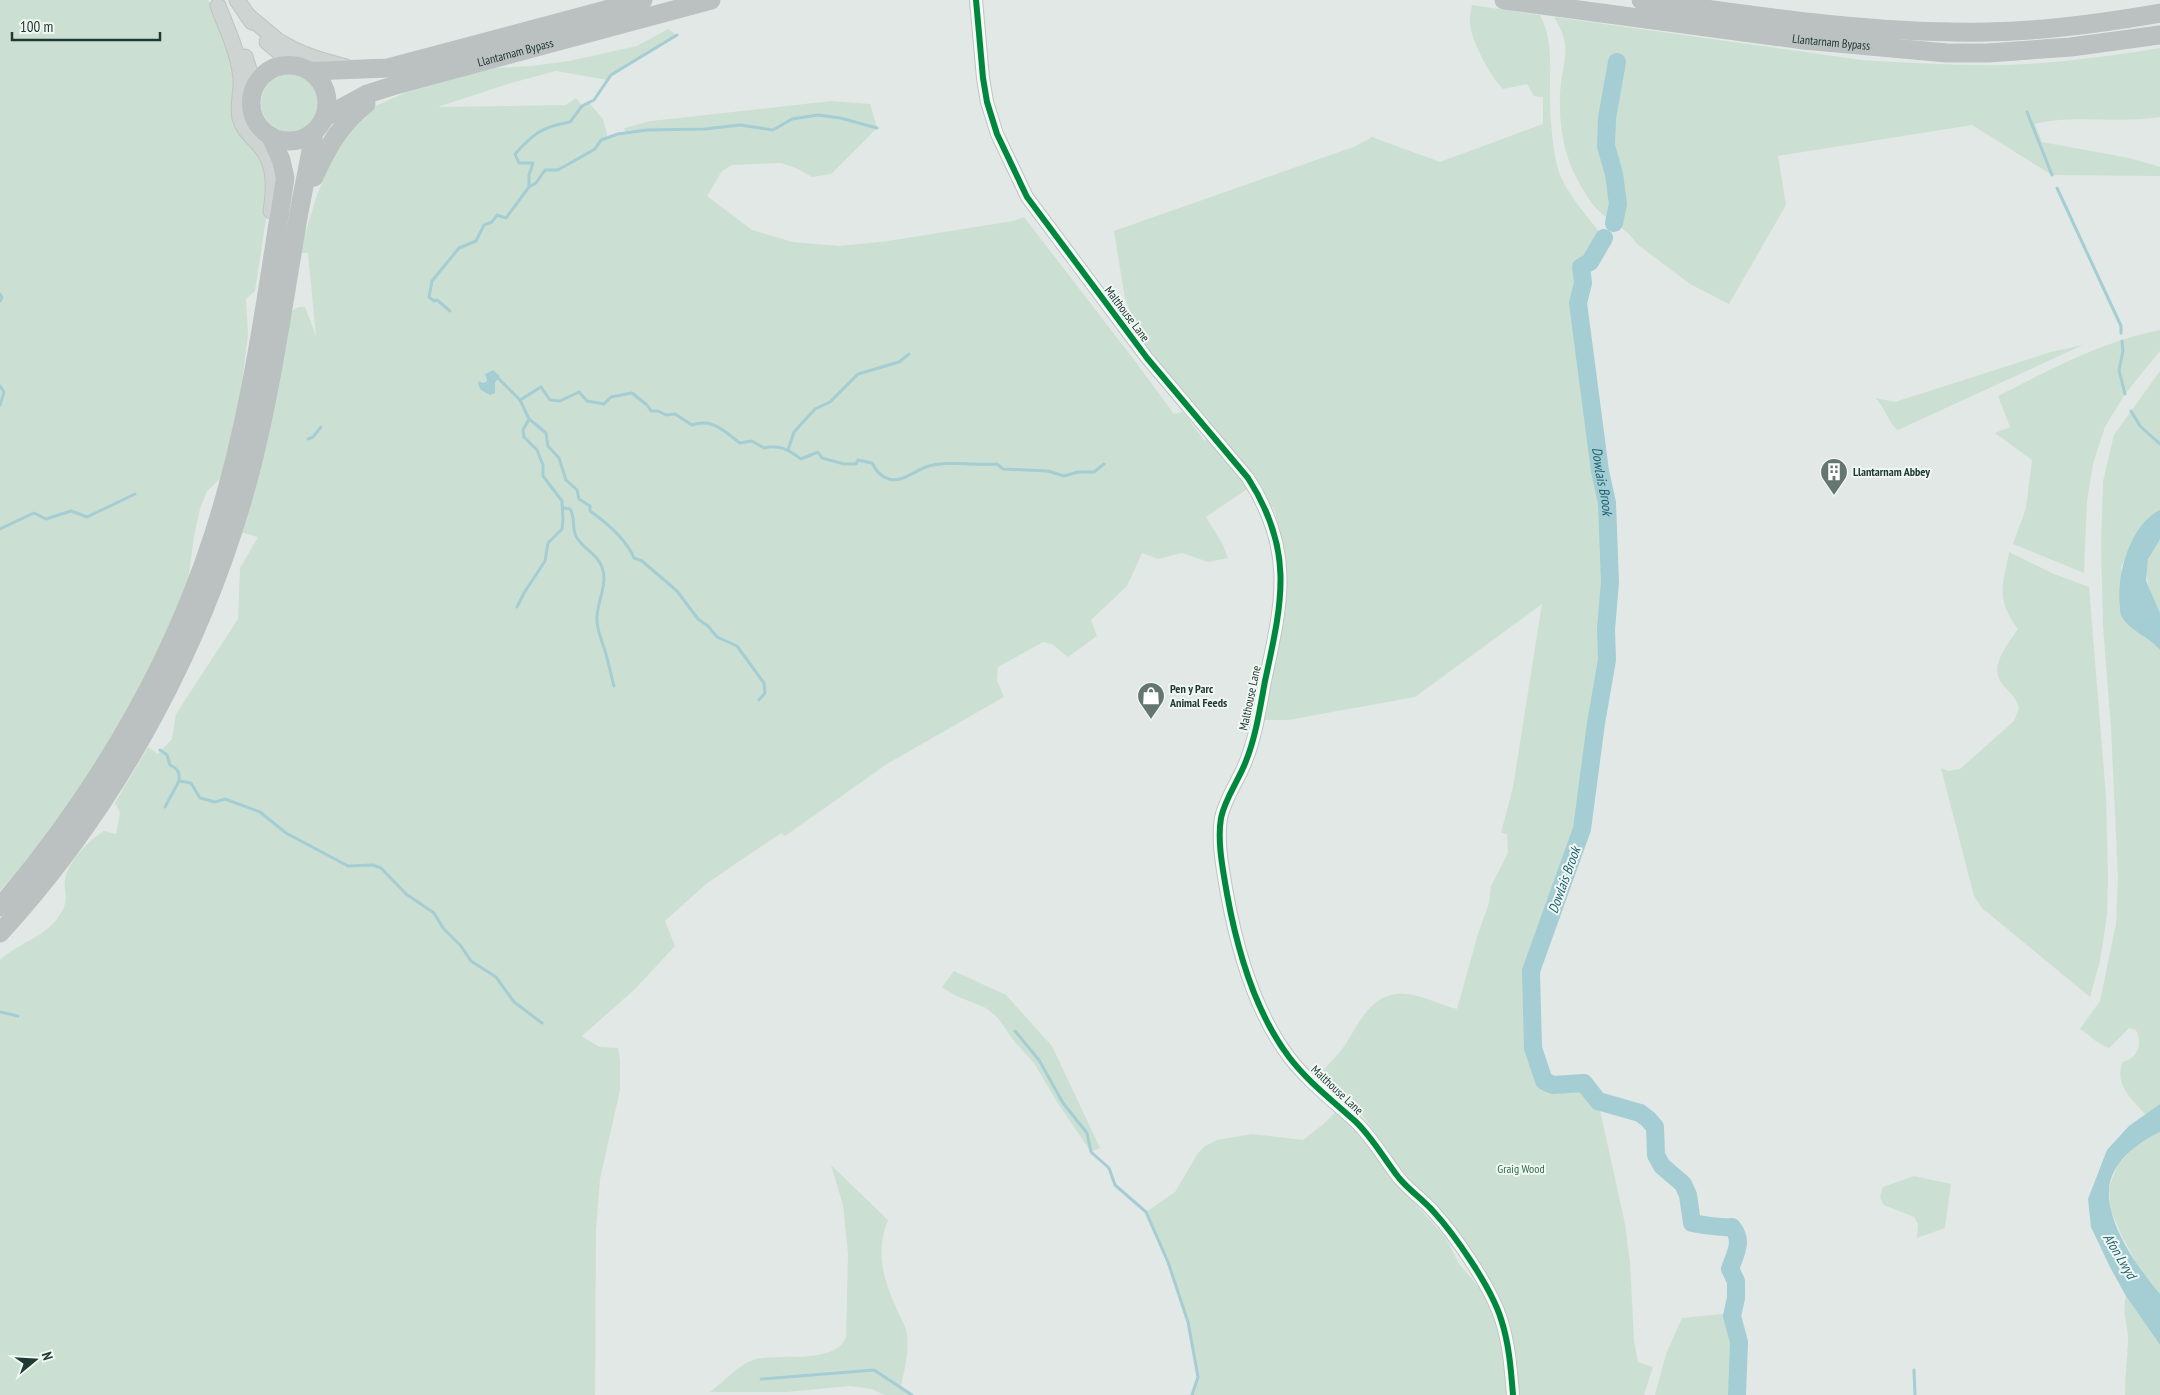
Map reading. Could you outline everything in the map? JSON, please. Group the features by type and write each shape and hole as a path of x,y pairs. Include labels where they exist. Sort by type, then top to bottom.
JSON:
{"highway":[{"name":"Llantarnam Bypass","path":"311,71 388,68 643,0"},
{"name":"Llantarnam Bypass","path":"325,118 368,94 399,84 712,0"},
{"name":"Llantarnam Bypass","path":"1504,0 1804,40 1947,53 1988,53 2071,47 2160,35"},
{"name":"Llantarnam Bypass","path":"1641,0 1806,22 1877,29 1954,32 1988,32 2064,26 2116,21 2160,13"},
{"path":"282,65 295,65 311,71 320,80 326,92 328,105 325,118 314,132 304,138 292,141 270,136 261,129 254,119 251,97 254,86 261,76 271,69 282,65"},
{"path":"301,204 326,150 344,124 365,104 399,84"},
{"path":"0,933 45,880 92,817 130,757 170,685 200,619 237,518 252,464 272,370 314,132"},
{"path":"0,907 45,853 104,766 164,656 192,592 224,501 256,368 285,178 282,160 270,136"}],"main road":[{"path":"237,0 265,40 295,65"},
{"path":"217,3 238,39 254,86"},
{"path":"217,3 233,44 241,79 239,115 244,128 264,152 274,178 269,234 272,260"},
{"path":"247,15 292,49 356,70"}],"street":[{"name":"Malthouse Lane","path":"976,0 980,52 987,102 997,134 1027,197 1147,358 1248,478 1257,492 1273,528 1278,549 1282,596 1254,734 1246,760 1222,815 1220,832 1232,919 1258,1000 1287,1055 1305,1077 1370,1137 1401,1180 1432,1209 1448,1229 1484,1283 1494,1302 1506,1336 1513,1395"}],"green space":[{"path":"0,0 208,0 218,18 227,42 236,87 265,166 270,193 255,291 246,299 248,334 241,391 226,468 219,480 207,491 200,509 188,581 173,621 118,729 81,786 33,853 0,891"},
{"name":"Graig Wood","path":"1472,5 1540,15 1547,32 1550,48 1551,116 1557,166 1569,192 1604,238 1590,262 1581,267 1583,283 1578,303 1600,471 1607,503 1610,582 1606,629 1607,660 1596,723 1582,829 1531,971 1533,1048 1544,1081 1553,1085 1584,1083 1598,1101 1625,1224 1630,1262 1634,1341 1638,1362 1653,1367 1644,1395 1518,1395 1504,1314 1418,1189 1390,1156 1348,1096 1322,1072 1342,1049 1368,1010 1384,997 1394,994 1406,994 1425,998 1457,1009 1478,934 1489,903 1491,886 1508,853 1507,834 1501,833 1513,787 1542,604 1415,697 1288,720 1263,720 1287,595 1283,543 1274,509 1160,368 1140,336 1125,299 1114,231 1356,146 1372,137 1440,162 1543,124 1543,97 1534,96 1527,84 1503,89 1487,67 1471,31"},
{"path":"1554,17 1862,60 1916,63 1971,65 2027,64 2084,59 2160,48 2160,117 2129,120 2080,119 2035,124 2042,142 2129,158 2157,166 2160,167 2160,176 2052,175 1972,125 1778,156 1786,205 1729,304 1690,284 1637,244 1628,233 1594,206 1575,176 1563,140 1560,94 1565,46 1564,38"},
{"path":"668,29 677,35 611,75 608,80 556,71 511,83 438,107 566,105 576,98 582,106 589,103 603,119 608,138 626,134 624,128 651,121 831,101 870,104 877,128 831,174 812,177 796,168 781,163 732,165 722,171 707,196 752,230 793,242 839,246 888,241 1013,221 1024,217 1174,414 1183,412 1204,440 1211,441 1250,487 1206,517 1222,543 1228,558 1208,562 1182,553 1158,559 1142,553 1127,586 1091,620 1097,636 1068,657 1052,644 1043,642 998,667 997,680 1004,697 887,764 785,836 781,833 706,884 665,921 675,946 635,989 582,1036 599,1047 618,1048 620,1061 620,1090 600,1179 596,1231 595,1395 0,1395 0,960 51,926 62,912 66,900 66,875 72,862 87,844 104,831 116,834 120,813 115,803 148,747 158,754 172,739 176,714 238,619 240,568 258,537 240,532 289,315 300,307 305,307 316,336 308,253 299,253 317,195 334,154 352,125 373,107 407,92 494,68 569,61 637,46","holes":["493,370 499,379 495,383 478,385 479,381 483,383 487,381 485,374"]},
{"path":"290,74 306,79 314,87 319,103 314,119 306,127 290,132 274,127 266,119 261,103 266,87 274,79"},
{"path":"2160,330 2160,351 2125,394 2105,427 2093,464 2087,501 2084,573 2013,544 2026,508 2032,460 1995,433 2010,427 1998,396 2077,357 2118,341"},
{"path":"2083,345 1898,430 1891,423 1882,406 1875,398 1895,402 2051,352"},
{"path":"2160,371 2160,510 2142,526 2121,567 2134,629 2156,644 2160,650 2160,1104 2146,1115 2126,1091 2120,1077 2123,1062 2136,1054 2138,1050 2139,1041 2136,1030 2129,1028 2109,1048 2097,1042 2080,1029 2100,1001 2116,924 2118,879 2111,728 2103,627 2101,543 2103,481 2114,435"},
{"path":"2160,539 2160,613 2148,585 2147,566 2149,556"},
{"path":"2009,552 2054,574 2089,587 2106,796 2108,875 2107,915 2100,961 2090,997 1982,908 1974,896 1941,768 1948,771 1960,769 2014,721 2019,708 2001,682 1997,669 2002,654 2018,629 2003,600 2003,584"},
{"path":"954,971 1006,995 1052,1046 1100,1148 1091,1152 1057,1102 1034,1063 1014,1041 998,1018 986,1008 954,995 942,987"},
{"path":"1336,1111 1359,1134 1387,1172 1446,1238 1459,1264 1479,1287 1491,1306 1497,1325 1506,1376 1507,1395 1192,1395 1198,1377 1188,1322 1168,1262 1146,1212 1175,1192 1198,1153 1205,1146 1217,1140 1252,1134 1303,1140 1325,1123"},
{"path":"2160,1132 2160,1294 2141,1271 2123,1238 2111,1211 2109,1188 2117,1166 2138,1143"},
{"path":"831,1165 888,1220 882,1242 882,1263 890,1294 906,1330 908,1344 901,1387 912,1395 884,1395 872,1389 850,1386 787,1392 710,1392 748,1362 763,1358 818,1355 830,1352 840,1346 846,1337 848,1254 843,1205"},
{"path":"1914,1176 1951,1184 1945,1228 1917,1238 1918,1224 1914,1217 1884,1205 1880,1197 1883,1187"},
{"path":"2126,1296 2160,1345 2160,1395 2125,1395 2128,1343 2124,1308"},
{"path":"1732,1313 1739,1342 1737,1395 1655,1395 1666,1354 1682,1318"}],"water":[{"path":"493,370 500,376 495,383 495,393 490,395 481,390 478,384 479,381 483,383 487,381 485,374"},
{"path":"2160,510 2160,539 2148,559 2146,581 2160,613 2160,650 2151,641 2130,627 2122,617 2119,594 2123,566 2133,539 2150,517"},
{"name":"Afon Lwyd","path":"2160,1104 2160,1132 2143,1141 2120,1162 2114,1171 2109,1190 2113,1217 2118,1231 2142,1272 2160,1294 2160,1345 2126,1296 2110,1267 2091,1227 2088,1199 2107,1150 2129,1126"}],"waterway":[{"path":"450,311 437,300 434,301 429,297 432,281 459,248 476,241 484,225 492,222 497,215 506,218 529,187 529,175 533,163 519,163 515,154 539,132 552,126 570,122 582,106 594,100 611,75 677,35"},
{"name":"Dowlais Brook","path":"1614,223 1618,204 1614,174 1606,146 1607,118 1617,62"},
{"path":"2027,112 2052,175"},
{"path":"529,187 536,183 545,170 558,170 595,149 601,140 618,134 647,130 705,129 740,125 773,130 792,119 818,115 840,118 877,128"},
{"path":"2057,188 2121,326 2121,333"},
{"name":"Dowlais Brook","path":"1604,238 1590,262 1581,267 1583,283 1578,303 1600,471 1607,503 1610,582 1606,629 1607,660 1596,723 1582,829 1531,971 1533,1048 1544,1081 1553,1085 1584,1083 1598,1101 1640,1113 1648,1119 1655,1127 1656,1155 1662,1166 1683,1184 1688,1195 1692,1223 1732,1227 1736,1232 1738,1242 1730,1269 1736,1281 1736,1298 1732,1316 1739,1342 1737,1395"},
{"path":"0,294 2,297 0,301"},
{"path":"2122,341 2123,351 2119,370 2125,394"},
{"path":"788,450 794,432 815,409 830,402 858,374 899,362 909,354"},
{"path":"499,379 520,400 529,419 546,433 548,446 559,458 566,480 577,490 579,499 590,506 590,511 621,538 634,558 642,561 677,591 698,619 708,626 717,637 737,646 764,683 765,693 759,700"},
{"path":"0,386 4,392 0,405"},
{"path":"520,400 541,387 550,400 560,401 579,392 587,401 604,404 611,397 632,393 647,405 651,411 658,411 666,415 675,414 692,425 699,423 712,424 740,443 752,441 764,448 779,447 801,459 818,452 822,458 844,464 856,464 858,460 872,463 881,475 893,480 903,478 926,467 943,464 997,464 1003,469 1048,471 1064,476 1078,472 1094,472 1104,464"},
{"path":"2131,411 2140,426 2160,444"},
{"path":"517,607 545,561 548,543 562,529 563,520 562,501 543,476 543,465 537,450 524,437 523,430 529,419"},
{"path":"308,439 313,437 321,427"},
{"path":"0,529 34,513 46,519 71,511 87,517 135,494"},
{"path":"563,508 570,509 572,512 575,535 582,545 598,559 603,570 604,583 598,609 597,624 614,686"},
{"path":"160,750 167,755 170,765 178,771 179,781 191,783 200,798 215,802 225,799 260,812 286,833 348,866 373,865 381,868 406,894 434,913 443,928 461,946 471,961 496,977 514,1002 542,1023"},
{"path":"165,807 179,781"},
{"path":"0,1012 18,1016"},
{"path":"1015,1031 1039,1060 1063,1103 1087,1133 1091,1152 1109,1168 1115,1185 1146,1212 1168,1262 1188,1322 1198,1377 1192,1395"},
{"path":"761,1379 874,1370 912,1395"},
{"path":"1914,1370 1915,1395"}],"cycle path":[{"path":"976,0 987,102 997,134 1027,197 1147,358 1248,478 1263,504 1273,529 1279,553 1280,577 1276,626 1252,742 1243,768 1226,803 1220,827 1221,856 1227,894 1242,958 1257,1000 1277,1039 1296,1066 1312,1083 1355,1121 1373,1141 1399,1178 1442,1221 1462,1247 1481,1277 1501,1319 1508,1347 1513,1395"}],"place":[{"name":"Llantarnam Abbey","path":"1834,496"},
{"name":"Pen y Parc Animal Feeds","path":"1151,720"}]}
